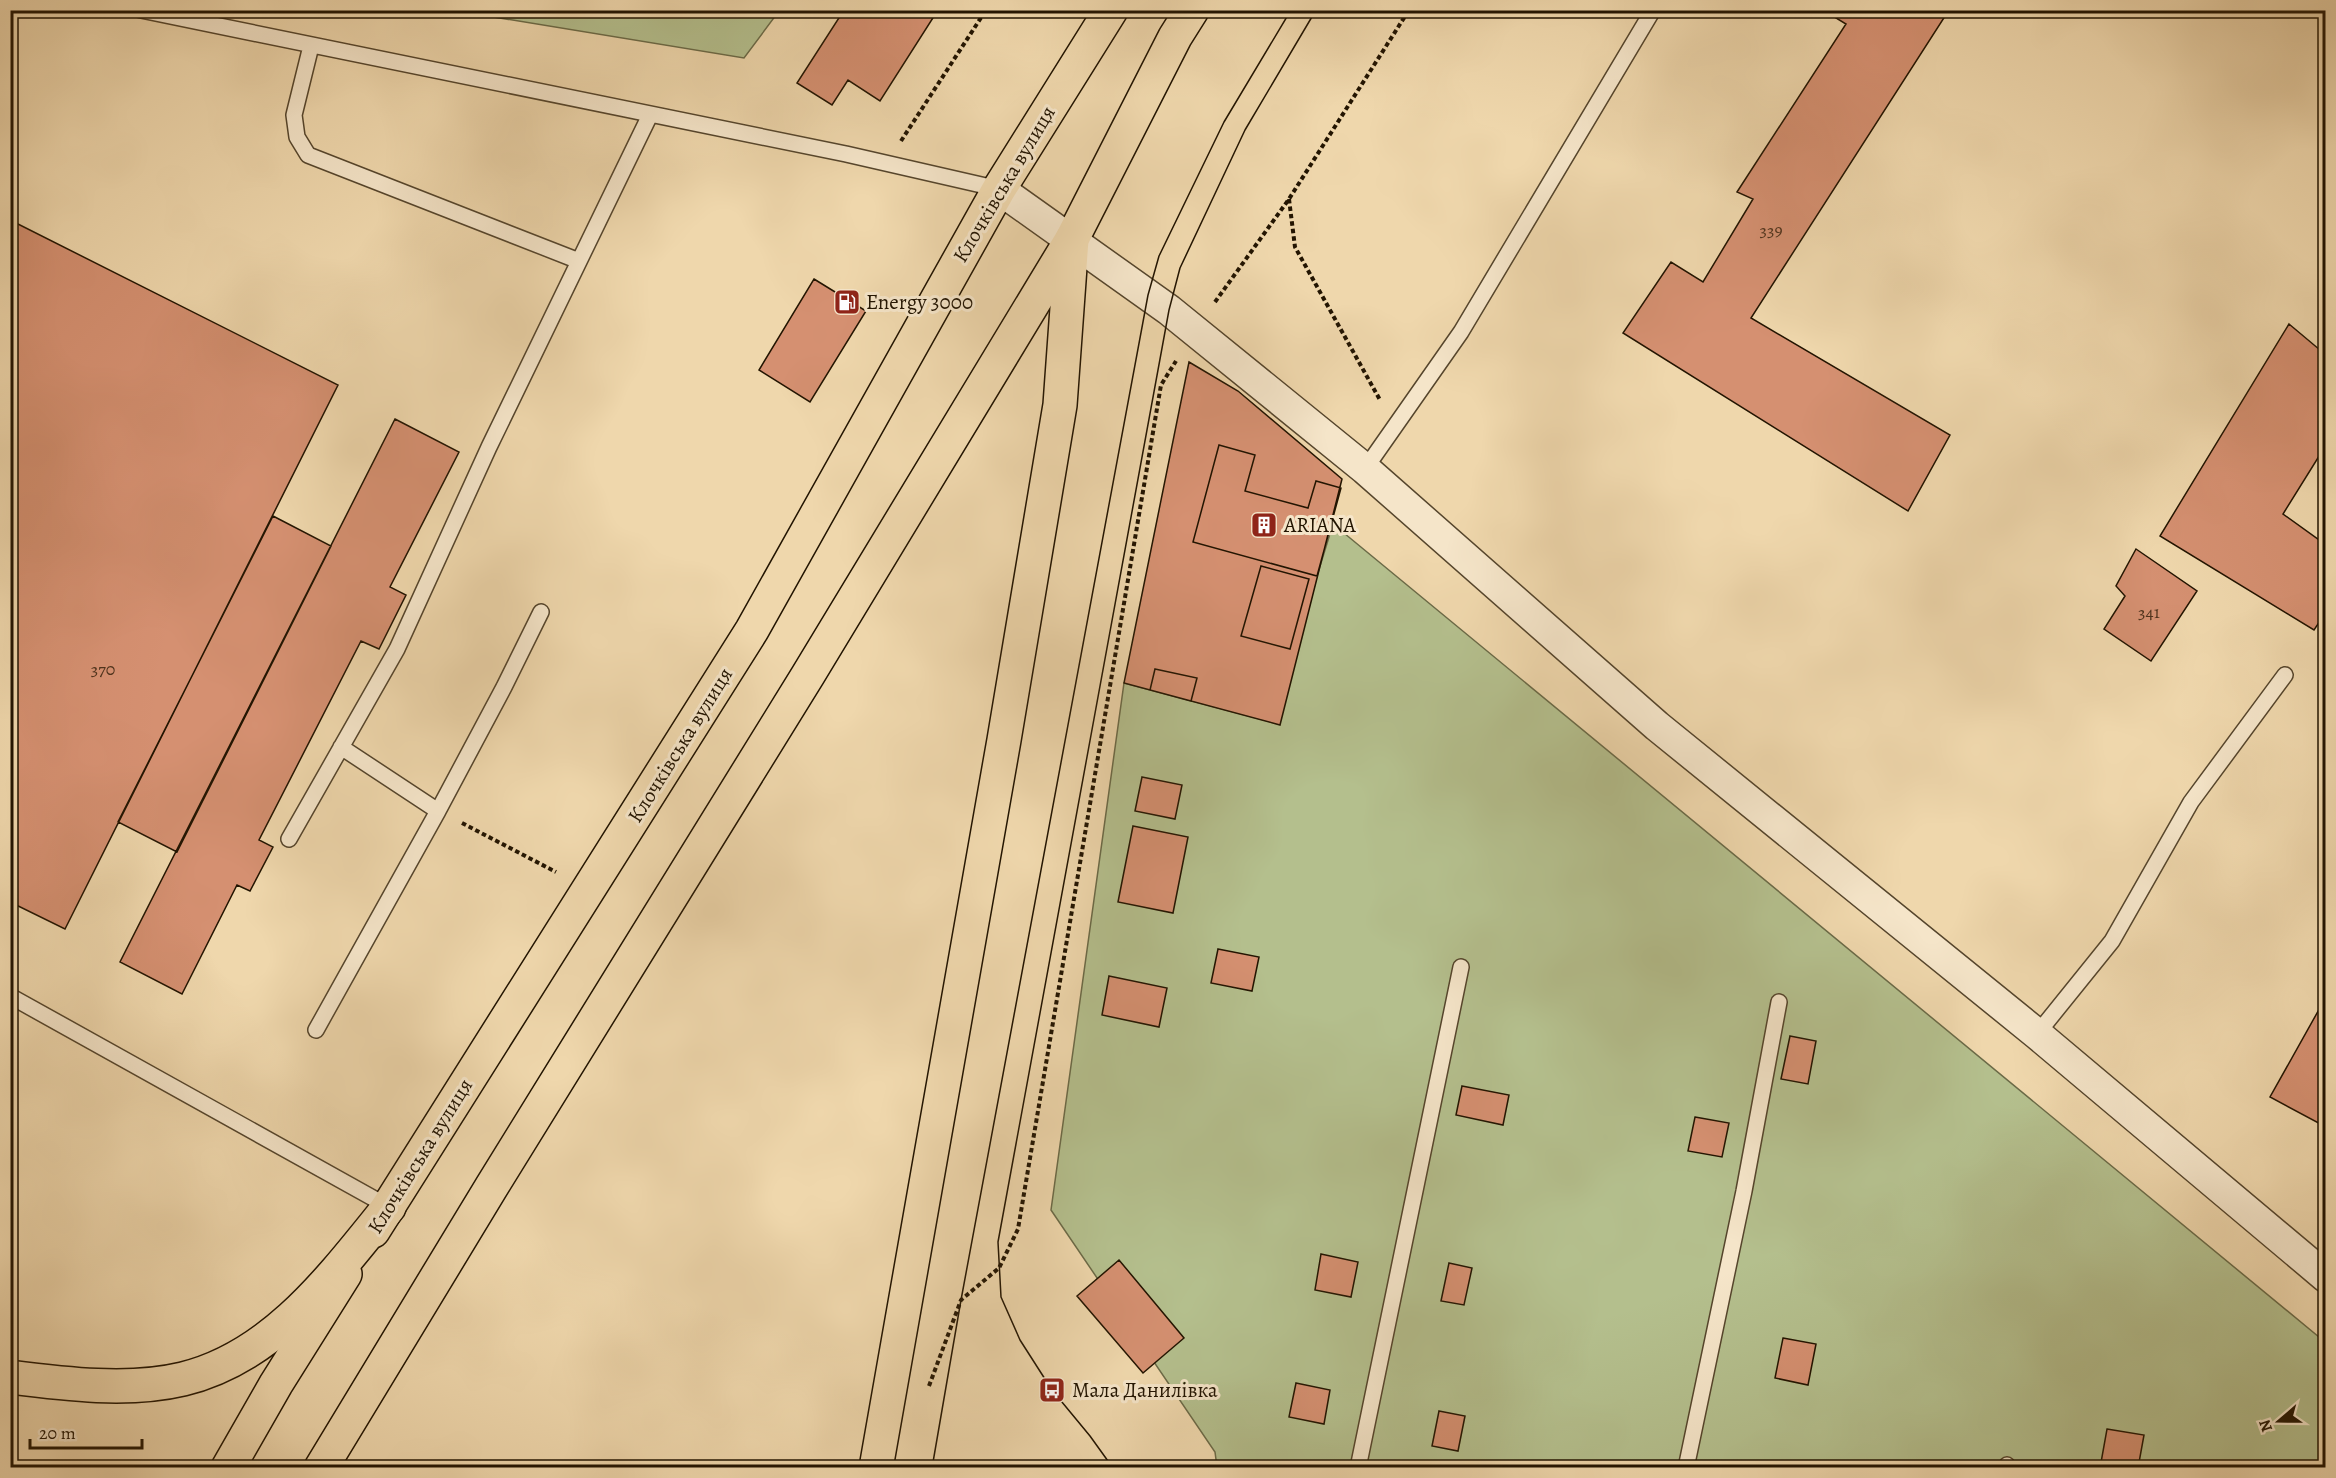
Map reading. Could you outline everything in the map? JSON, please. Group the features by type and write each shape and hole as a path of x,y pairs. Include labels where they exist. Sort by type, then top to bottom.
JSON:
{"main road":[{"name":"Клочківська вулиця","path":"228,1467 276,1384 752,630 999,189 1111,10"},
{"path":"321,1467 808,675 1072,239 1191,10"},
{"path":"876,1467 1004,740 1060,405 1072,239"},
{"path":"10,1377 85,1383 154,1384 183,1379 221,1365 253,1348 288,1321 356,1248 388,1207"}],"street":[{"path":"999,189 1072,239 1195,331 1365,469 1657,726 2037,1034 2325,1277"}],"lane":[{"path":"141,10 886,163 999,189"},
{"path":"1365,469 1461,332 1653,10"},
{"path":"311,46 294,115 297,137 308,155 579,261"},
{"path":"289,839 411,620 489,447 650,115"},
{"path":"315,1030 438,811 541,612"},
{"path":"2037,1034 2112,941 2191,802 2285,675"},
{"path":"341,747 438,811"},
{"path":"1358,1467 1461,967"},
{"path":"10,996 388,1207"},
{"path":"1686,1467 1744,1191 1779,1002"}],"path":[{"path":"886,163 986,10"},
{"path":"926,1397 961,1300 999,1268 1018,1230 1161,385 1195,331 1289,199 1409,10"},
{"path":"1289,199 1295,247 1394,427"},
{"path":"438,811 589,890"}],"green space":[{"path":"457,11 779,11 744,58"},
{"path":"1333,524 2325,1342 2325,1467 1217,1467 1215,1452 1051,1210 1124,683 1279,724 1317,576"}],"building":[{"path":"844,10 856,10 865,17 869,10 938,10 880,101 848,80 832,105 797,83"},
{"path":"1823,10 1949,10 1751,318 1950,435 1908,511 1623,333 1671,262 1703,282 1753,199 1737,192 1846,24"},
{"path":"10,220 338,385 65,929 10,902"},
{"path":"814,279 866,311 810,402 759,370"},
{"path":"2289,324 2326,355 2326,445 2283,514 2326,545 2326,612 2314,630 2160,536"},
{"path":"1189,362 1238,391 1342,479 1280,725 1124,683"},
{"path":"395,419 459,452 390,587 406,595 379,649 361,641 259,840 273,847 250,891 237,885 182,994 120,962"},
{"name":"ARIANA","path":"1219,445 1255,455 1245,491 1308,508 1316,481 1341,488 1317,576 1193,542"},
{"path":"273,516 331,546 177,852 118,822"},
{"path":"2136,549 2197,591 2151,661 2104,629 2125,596 2116,586"},
{"path":"1261,566 1309,579 1290,649 1241,636"},
{"path":"1155,669 1197,678 1191,701 1150,690"},
{"path":"1142,777 1182,785 1175,819 1135,811"},
{"path":"1133,826 1188,837 1173,913 1118,902"},
{"path":"1218,949 1259,957 1252,991 1211,983"},
{"path":"1109,976 1167,988 1159,1027 1102,1015"},
{"path":"2326,997 2326,1127 2270,1097"},
{"path":"1790,1036 1816,1041 1808,1084 1781,1079"},
{"path":"1462,1086 1509,1095 1503,1125 1456,1115"},
{"path":"1695,1117 1729,1123 1722,1157 1688,1151"},
{"path":"1321,1254 1358,1262 1351,1297 1315,1290"},
{"path":"1119,1260 1184,1338 1143,1373 1077,1296"},
{"path":"1449,1263 1472,1268 1464,1305 1441,1301"},
{"path":"1783,1338 1816,1344 1808,1385 1775,1378"},
{"path":"1296,1383 1330,1390 1324,1424 1289,1417"},
{"path":"1439,1411 1465,1416 1458,1451 1432,1446"},
{"path":"2107,1429 2144,1435 2138,1468 2100,1468"}],"tram line":[{"path":"932,1468 961,1300 1148,295 1159,256 1224,122 1291,10"},
{"path":"1113,1468 1052,1390 1020,1340 1001,1297 998,1242 1169,310 1180,268 1245,130 1316,10"}],"place":[{"name":"Energy 3000","path":"847,302"},
{"name":"ARIANA","path":"1264,525"},
{"name":"Мала Данилівка","path":"1052,1390"}]}
